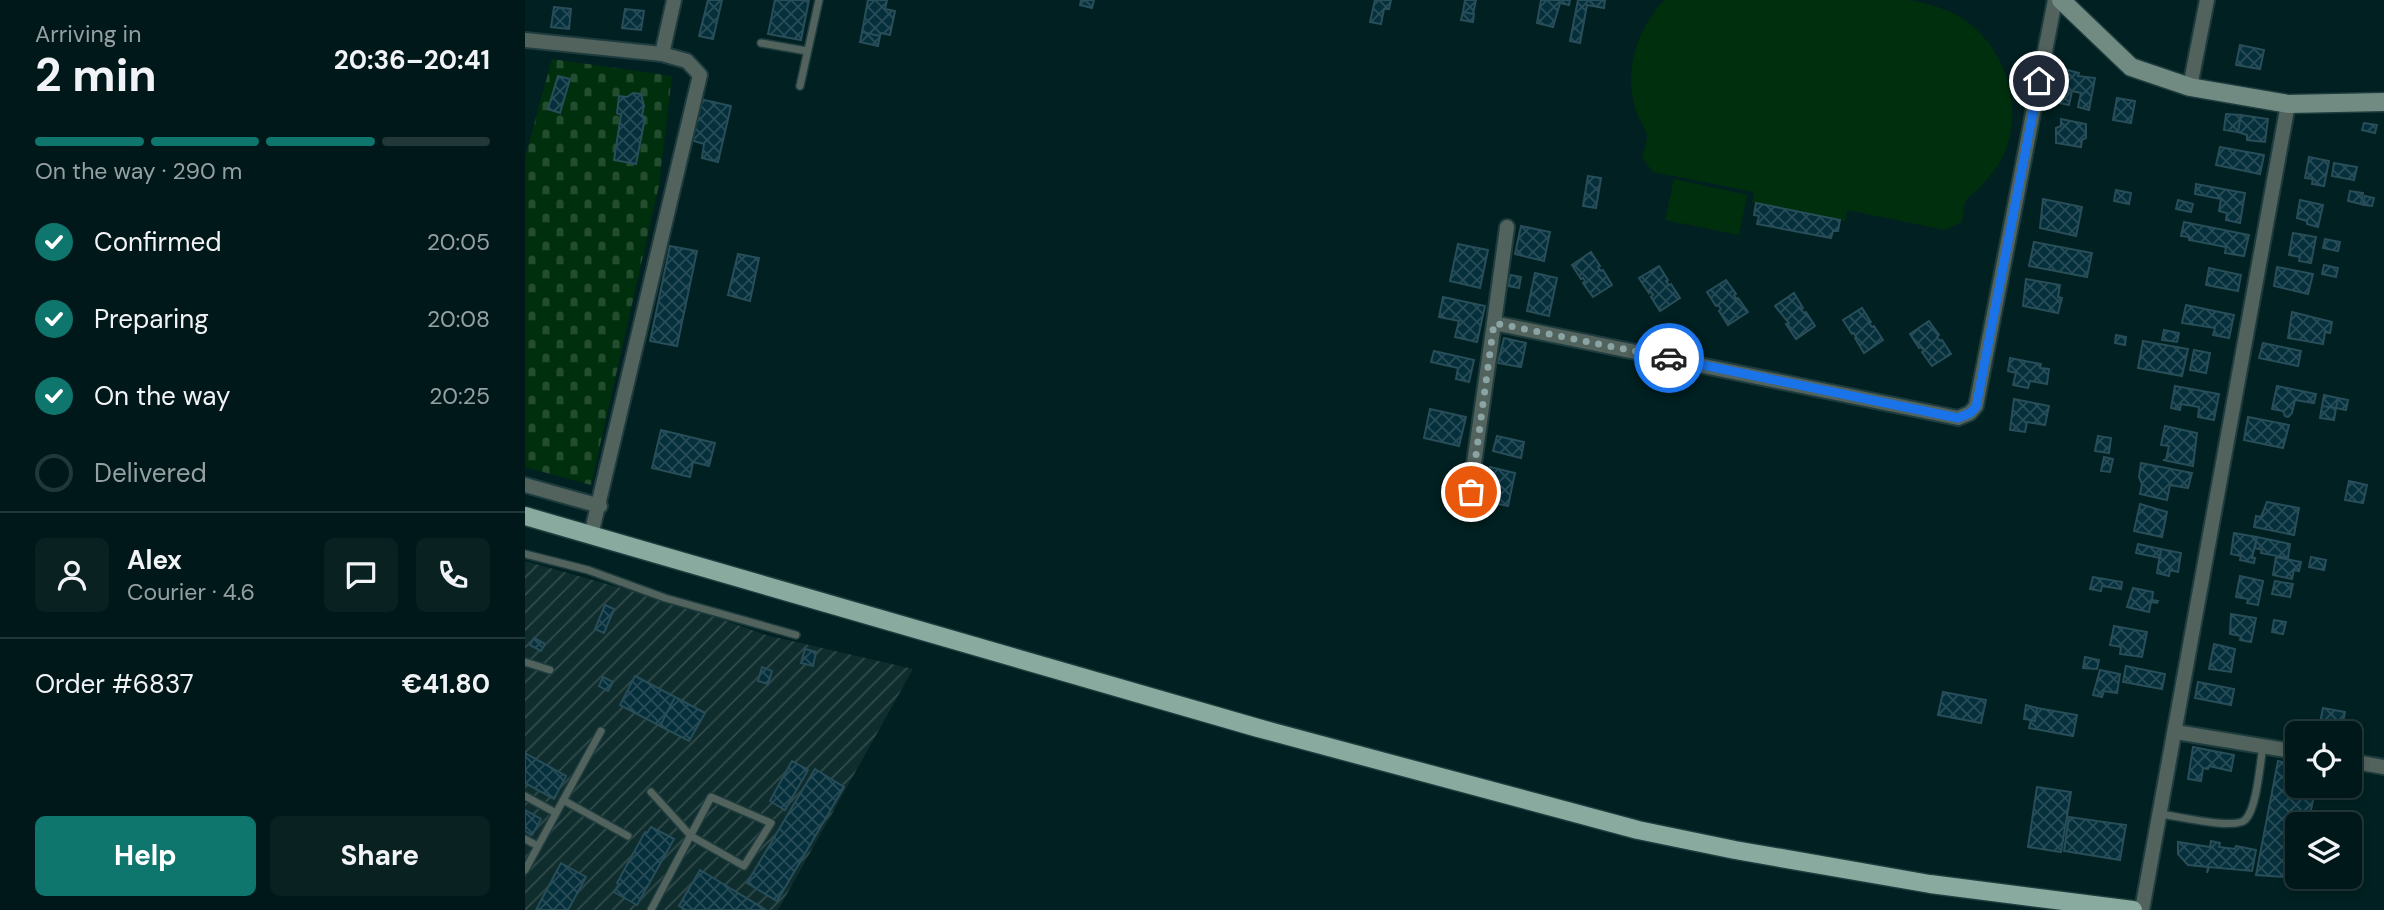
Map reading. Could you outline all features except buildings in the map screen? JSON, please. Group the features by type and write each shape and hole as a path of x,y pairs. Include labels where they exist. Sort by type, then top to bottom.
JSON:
{"main road":[{"path":"525,516 1258,729 1638,830 1711,846 1930,884 2133,910"}],"street":[{"path":"663,54 674,0"},
{"path":"1494,323 1958,418 1970,413 1976,407 2055,0"},
{"path":"2061,0 2131,67 2190,87 2288,104 2384,102"},
{"path":"2190,87 2207,0"},
{"path":"525,40 663,54 687,61 700,75 591,535"},
{"path":"2142,910 2288,104"},
{"path":"1471,492 1507,227"},
{"path":"525,485 600,506"},
{"path":"2176,732 2285,750"},
{"path":"2362,763 2384,767"}],"lane":[{"path":"800,86 819,0"},
{"path":"761,43 807,51"},
{"path":"525,554 588,570 665,598 796,635"},
{"path":"525,662 550,670"},
{"path":"525,870 601,731"},
{"path":"2160,814 2232,825 2244,821 2252,810 2263,746"},
{"path":"651,792 691,836 744,866 771,823 711,797 691,836 651,910"},
{"path":"525,796 556,813"},
{"path":"563,800 628,836"},
{"path":"525,839 538,846"}],"shaded area":[{"path":"525,561 675,603 766,635 913,669 778,910 525,910"}],"green space":[{"path":"1664,0 1909,0 1954,14 1976,29 1989,44 2008,81 2012,121 2009,141 2001,160 1967,199 1962,222 1945,230 1847,210 1845,221 1840,220 1838,231 1833,231 1831,238 1757,224 1759,216 1754,215 1756,203 1752,203 1754,192 1653,172 1642,158 1647,136 1632,96 1632,66 1646,24"},
{"path":"552,59 672,76 659,185 591,485 525,467 525,157"},
{"path":"1674,179 1747,195 1739,235 1665,220"}],"way so far":[{"path":"1471,492 1494,323 1669,358"}],"route":[{"path":"1669,358 1958,418 1970,413 1976,407 2039,81"}]}
